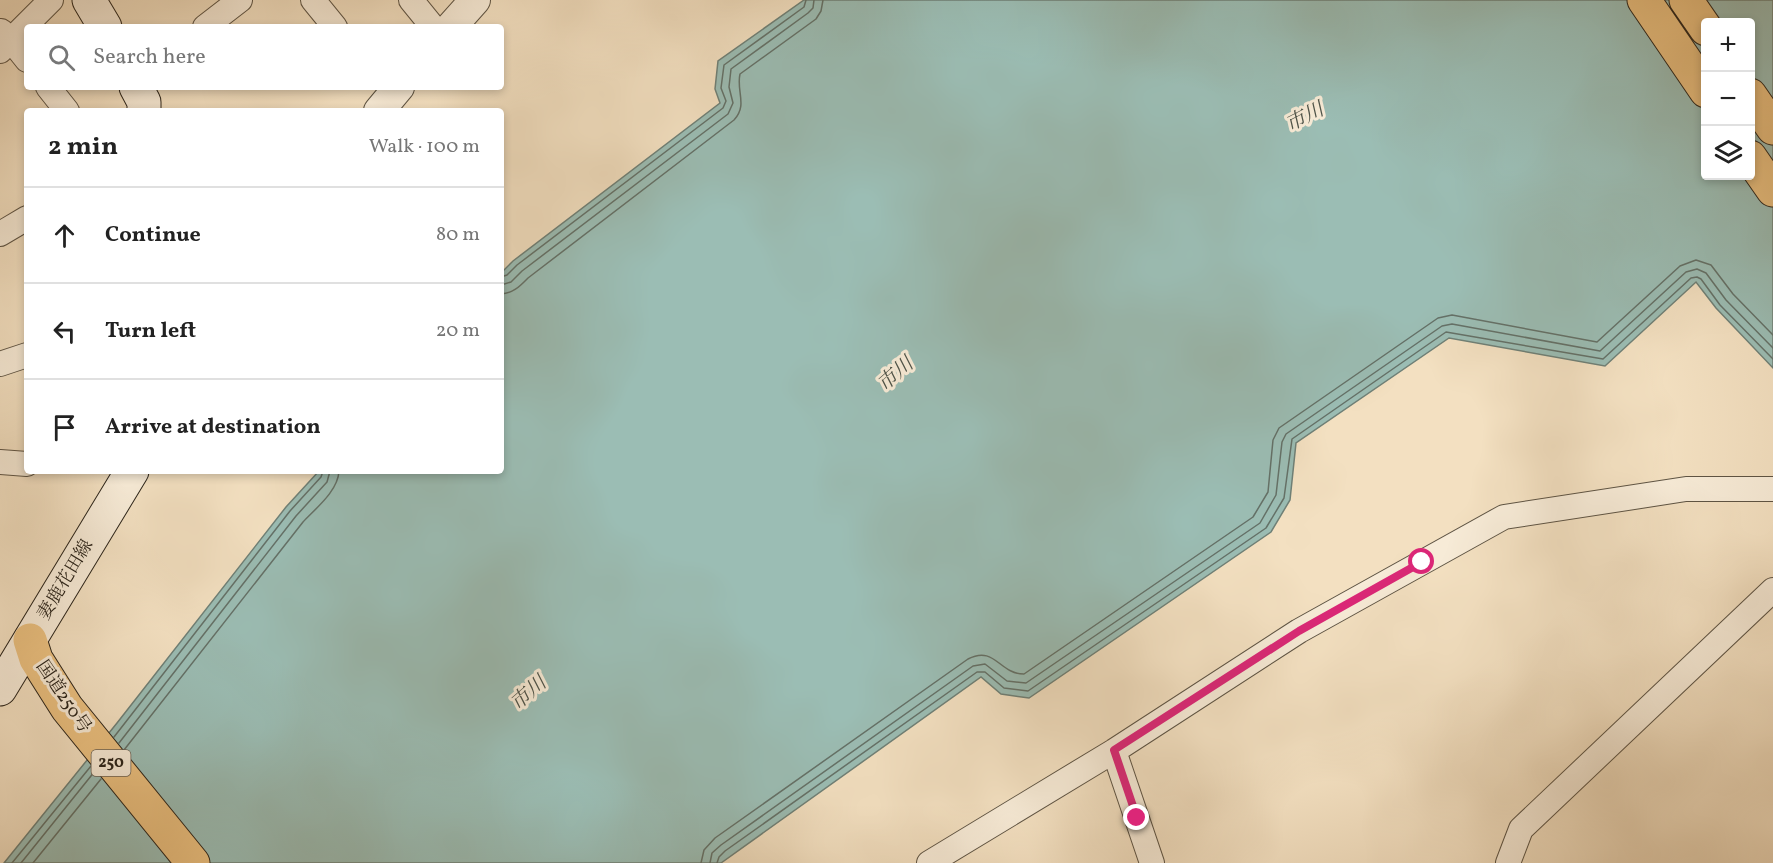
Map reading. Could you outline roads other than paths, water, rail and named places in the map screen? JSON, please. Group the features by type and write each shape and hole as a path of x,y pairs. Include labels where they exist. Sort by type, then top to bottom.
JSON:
{"highway":[{"path":"1644,0 1701,84"},
{"path":"1686,0 1701,22"},
{"path":"1755,102 1773,128"},
{"path":"1755,164 1773,190"},
{"name":"国道250号","path":"17,646 36,659 67,708 193,863"}],"main road":[{"path":"89,0 103,24"},
{"path":"138,90 144,102 144,108"},
{"name":"妻鹿花田線","path":"0,688 17,646 130,474"}],"street":[{"path":"24,57 4,40 51,0"},
{"path":"209,24 240,0"},
{"path":"313,0 333,24"},
{"path":"411,0 431,24"},
{"path":"454,24 475,0"},
{"path":"50,90 65,108"},
{"path":"0,234 24,220"},
{"path":"0,363 24,356"},
{"path":"0,462 24,464"},
{"path":"930,863 1114,750 1299,631 1504,517 1686,489 1773,489"},
{"path":"1508,863 1521,829 1773,590"},
{"path":"1114,750 1152,863"}],"water":[{"name":"市川","path":"804,0 1773,0 1773,368 1716,308 1696,282 1605,366 1449,338 1296,443 1290,500 1271,532 1029,698 1001,694 981,677 721,863 4,863 286,507 316,474 504,474 504,270 720,103 715,89 718,61"}]}
